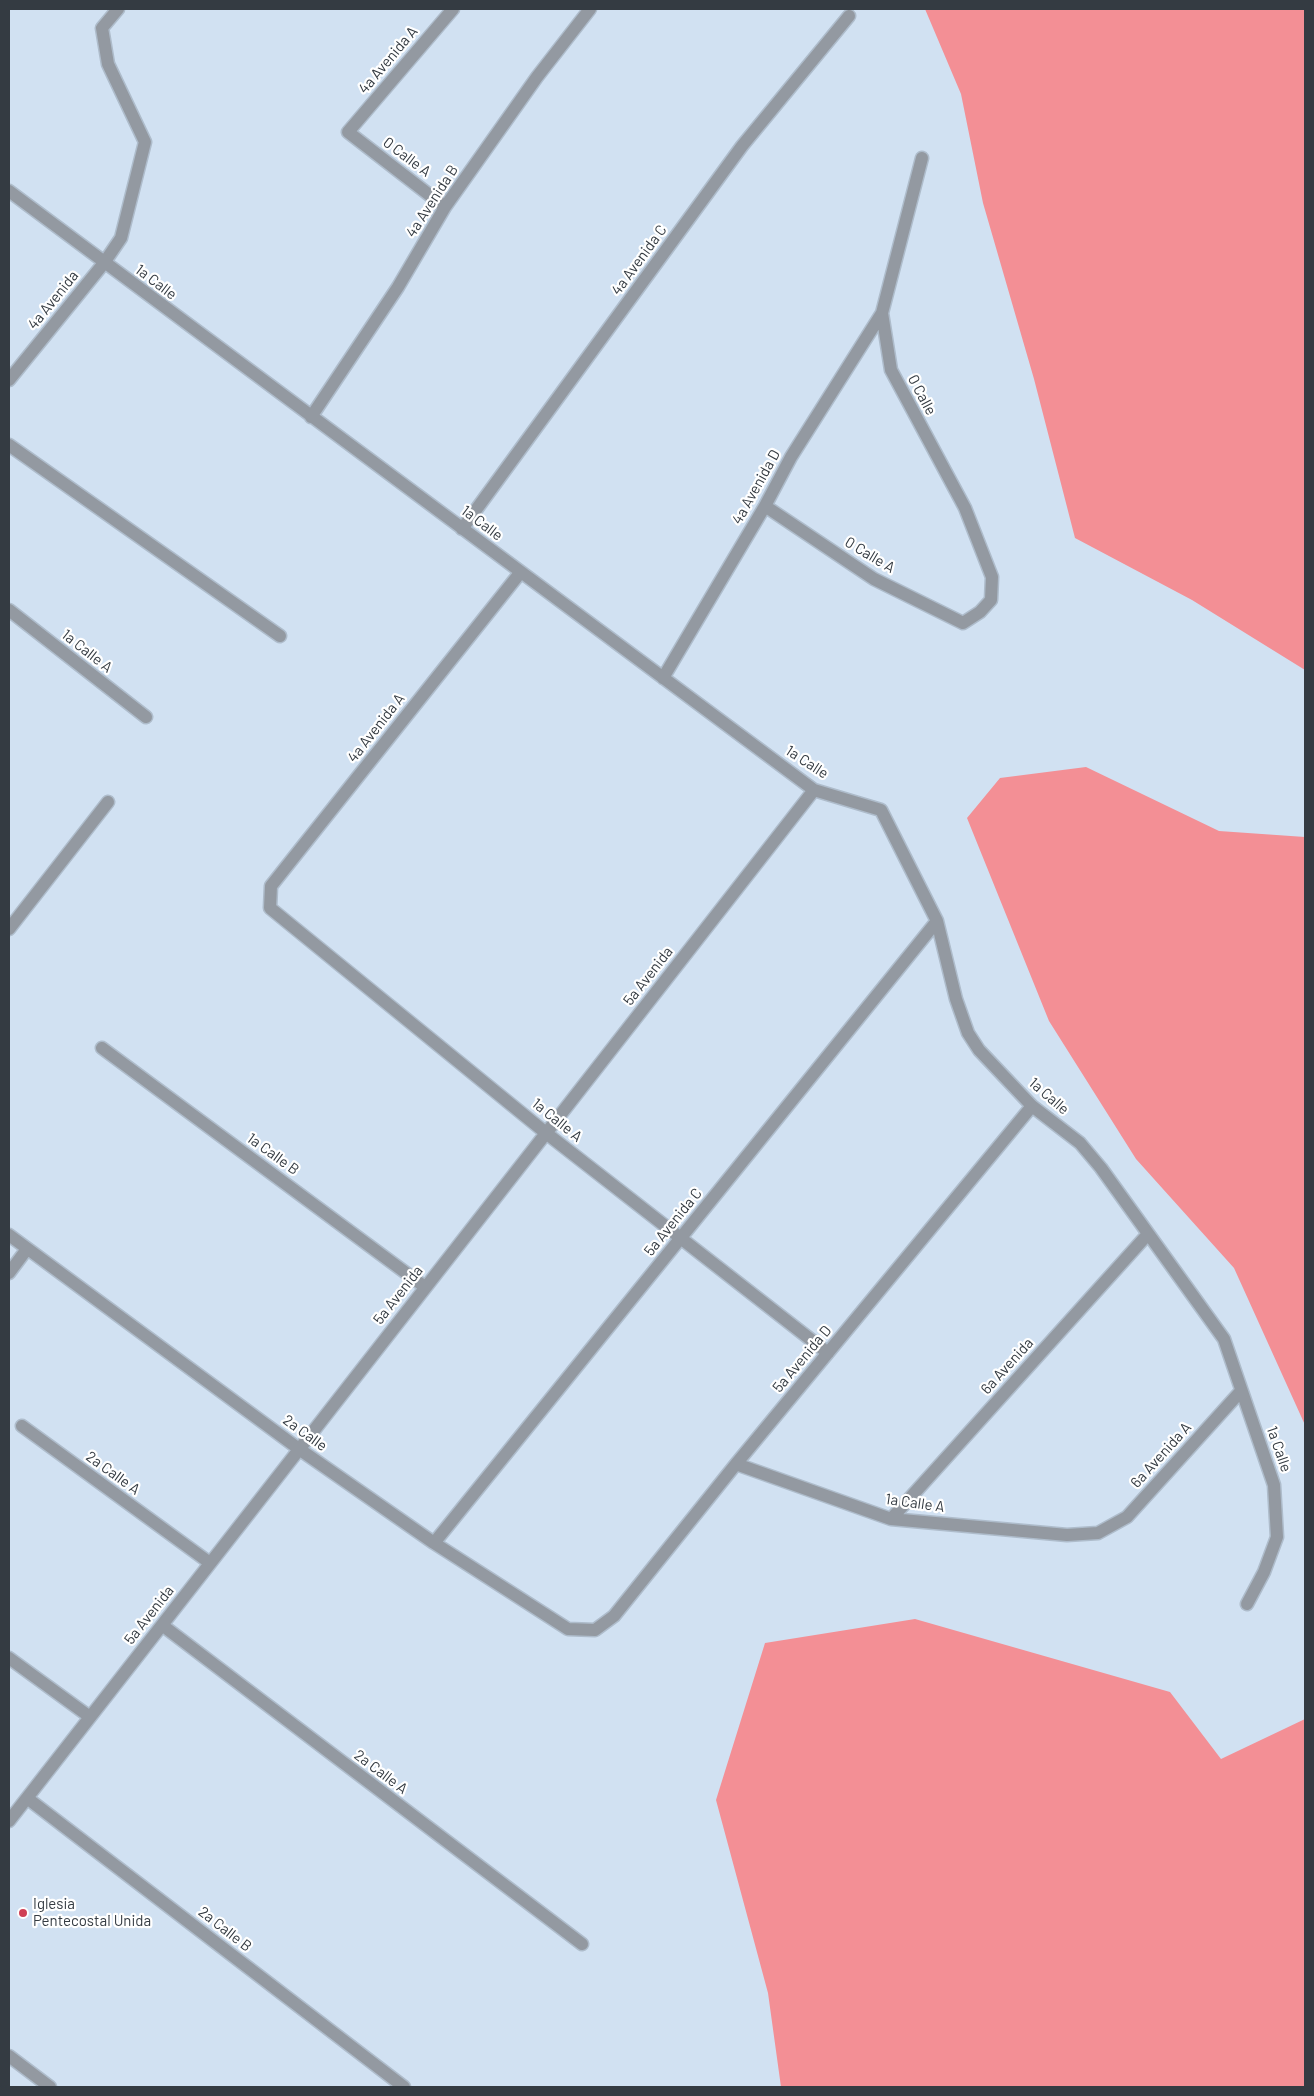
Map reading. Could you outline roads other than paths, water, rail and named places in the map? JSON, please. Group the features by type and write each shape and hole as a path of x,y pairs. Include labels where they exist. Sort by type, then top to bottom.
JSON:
{"street":[{"name":"4a Avenida","path":"9,380 104,263 121,238 145,142 108,64 102,28 118,9"},
{"name":"4a Avenida A","path":"348,132 452,9"},
{"name":"4a Avenida B","path":"311,417 398,287 446,207 538,77 590,9"},
{"name":"4a Avenida C","path":"462,529 742,146 849,16"},
{"name":"0 Calle A","path":"348,132 446,207"},
{"name":"0 Calle","path":"922,158 882,313 891,370 965,508 992,577 992,600 980,612 962,623"},
{"name":"1a Calle","path":"9,191 814,790 880,810 937,920 956,999 968,1033 979,1050 1032,1106 1080,1143 1224,1339 1274,1484 1277,1538 1264,1572 1247,1604"},
{"name":"4a Avenida D","path":"663,678 765,506 791,457 882,313"},
{"path":"9,445 280,636"},
{"name":"0 Calle A","path":"765,506 874,579 962,623"},
{"name":"4a Avenida A","path":"270,908 271,886 520,573"},
{"name":"1a Calle A","path":"9,610 146,717"},
{"name":"5a Avenida","path":"9,1821 814,790"},
{"path":"9,929 108,802"},
{"name":"1a Calle A","path":"270,908 546,1133 828,1353"},
{"name":"5a Avenida C","path":"434,1544 937,920"},
{"name":"1a Calle B","path":"102,1048 425,1287"},
{"name":"5a Avenida D","path":"595,1630 614,1616 736,1464 1032,1106"},
{"name":"6a Avenida","path":"891,1520 1148,1234"},
{"name":"2a Calle","path":"9,1235 299,1449 434,1544 568,1629 595,1630"},
{"path":"9,1273 27,1249"},
{"name":"6a Avenida A","path":"1098,1533 1127,1517 1241,1391"},
{"name":"2a Calle A","path":"22,1426 210,1563"},
{"name":"1a Calle A","path":"736,1464 891,1520 1068,1535 1098,1533"},
{"name":"2a Calle A","path":"162,1625 582,1944"},
{"path":"9,1658 90,1717"},
{"name":"2a Calle B","path":"27,1798 404,2087"},
{"path":"9,2056 50,2087"}],"place":[{"name":"Iglesia Pentecostal Unida","path":"23,1913"}]}
